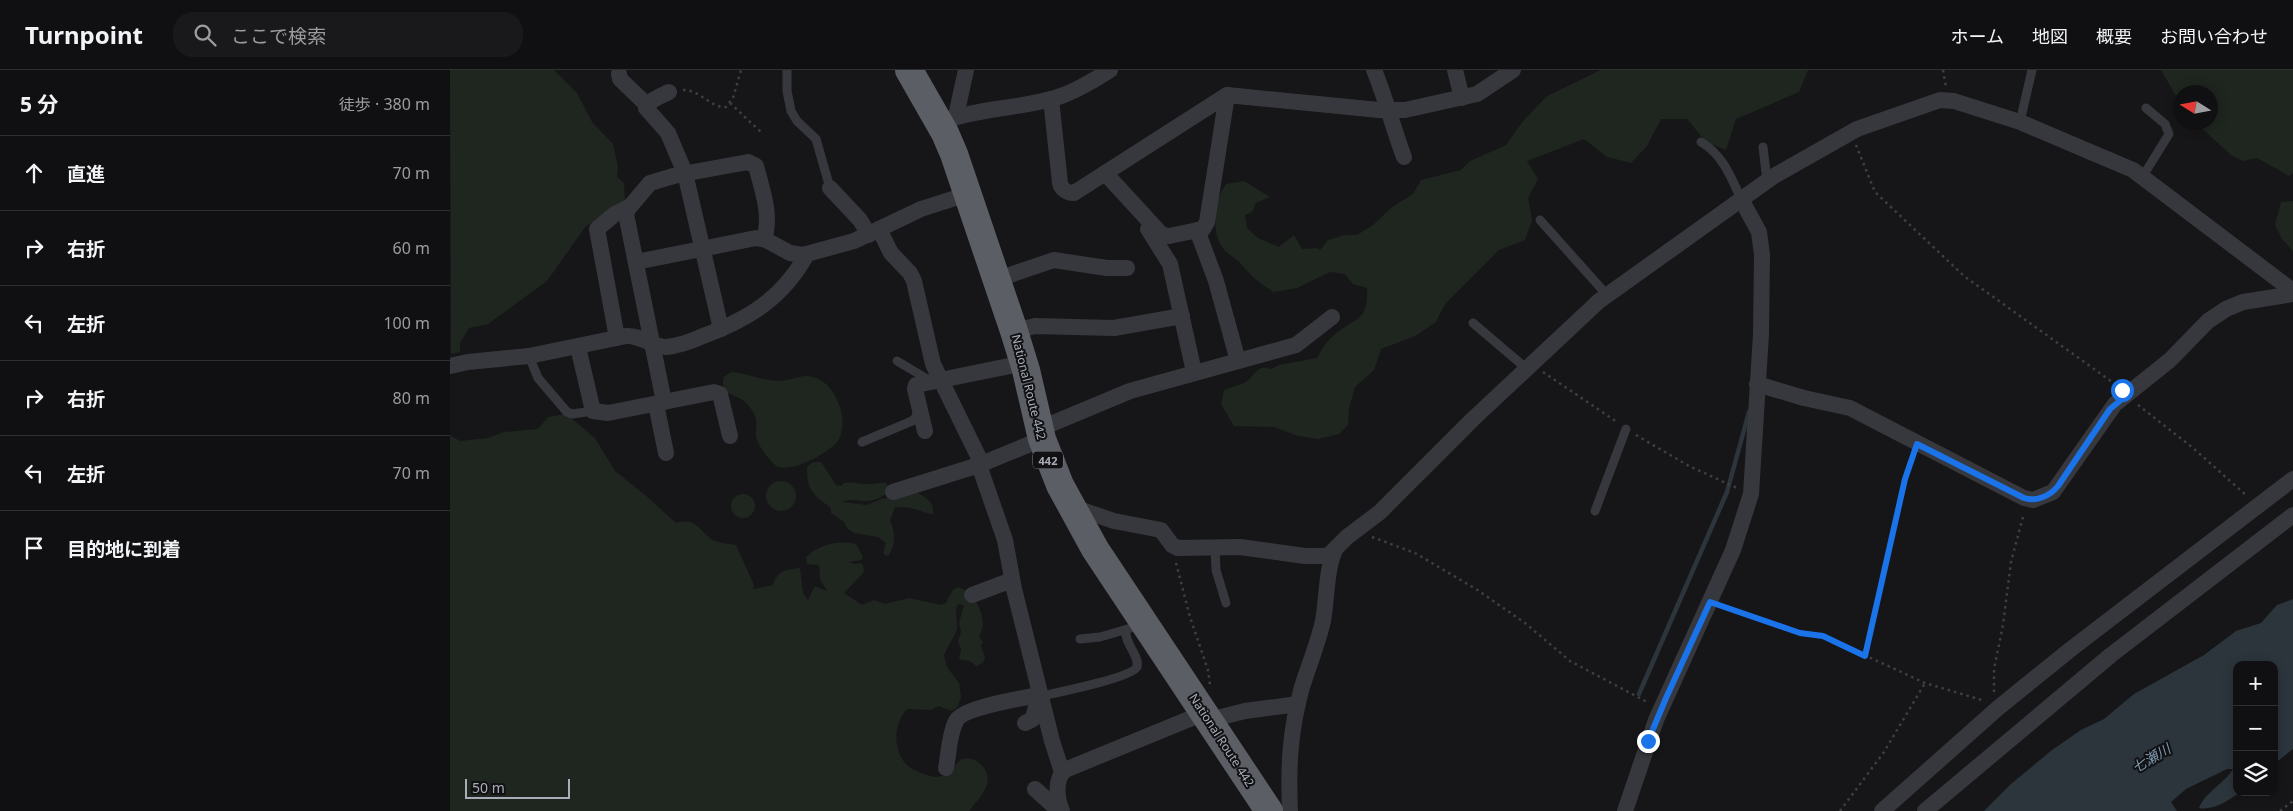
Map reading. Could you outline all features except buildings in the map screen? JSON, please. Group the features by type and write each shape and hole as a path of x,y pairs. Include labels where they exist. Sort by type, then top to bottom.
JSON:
{"highway":[{"name":"National Route 442","path":"909,70 947,120 950,143 998,280 1024,362 1040,434 1052,468 1070,506 1095,549 1134,626 1210,717 1269,811"}],"street":[{"path":"947,120 966,70"},
{"path":"947,120 1050,99 1072,91 1110,70"},
{"path":"1374,70 1404,157"},
{"path":"1455,70 1462,98"},
{"path":"1050,99 1061,186 1070,193 1074,193 1227,95 1388,110 1406,110 1481,92 1513,70"},
{"path":"619,74 620,79 647,104"},
{"path":"647,104 669,92"},
{"path":"1105,173 1158,232 1165,236 1197,230 1206,226 1227,95"},
{"path":"1290,811 1288,764 1298,704 1323,622 1330,564 1335,550 1341,542 1380,512 1582,315 1767,180 1851,132 1940,100 1954,101 2020,122 2098,154 2143,176 2293,293"},
{"path":"647,104 646,110 668,133 685,174 722,329"},
{"path":"666,453 652,342 626,214 629,207 650,183 742,162 754,164 768,223 764,239"},
{"path":"830,188 874,232 890,253 910,273 914,281 935,380 980,464 1003,532 1012,580 1040,694 1062,772 1057,793 1058,810"},
{"path":"636,262 752,238 764,239 794,254 807,254 854,241 921,209 968,194"},
{"path":"1625,811 1661,709 1733,550 1751,494 1762,304 1761,246 1756,225 1741,199"},
{"path":"617,338 598,229 615,214 629,207"},
{"path":"1146,219 1146,225 1170,264 1194,372"},
{"path":"1197,230 1216,281 1238,361"},
{"path":"450,366 468,362 529,356 635,336 664,347 672,346 722,329 754,312 778,293 793,277 807,254"},
{"path":"998,280 1054,260 1107,268 1127,268"},
{"path":"1757,384 1804,398 1850,408 2028,500 2048,495 2055,490 2110,409 2176,354 2201,328 2221,312 2252,300 2293,293"},
{"path":"1014,331 1035,326 1114,328 1182,316"},
{"path":"893,492 980,464 1130,391 1296,345 1332,317"},
{"path":"578,347 593,411 608,413 714,392 720,394 730,436"},
{"path":"925,431 915,389 916,385 1024,362"},
{"path":"1882,811 1996,705 2293,479"},
{"path":"1070,506 1106,518 1161,530 1175,547 1248,548 1305,556 1325,556 1335,550"},
{"path":"1925,811 2111,655 2293,515"},
{"path":"972,595 1012,580"},
{"path":"1025,723 1033,719 1040,694"},
{"path":"946,768 955,724 961,716 974,710 1040,694"},
{"path":"1062,772 1210,717 1298,704"},
{"path":"1035,789 1058,810"}],"lane":[{"path":"787,70 788,100 791,111 797,121 816,139 830,188"},
{"path":"2020,122 2032,70"},
{"path":"2143,176 2169,134 2165,124 2146,108"},
{"path":"1701,142 1710,147 1722,159 1741,199"},
{"path":"1763,147 1767,180"},
{"path":"1540,220 1607,295"},
{"path":"1473,323 1529,366"},
{"path":"529,356 538,378 567,412 572,414 593,411"},
{"path":"897,361 935,380"},
{"path":"862,442 912,421 918,413 918,403"},
{"path":"1595,511 1626,428"},
{"path":"1215,547 1216,570 1226,603"},
{"path":"1080,639 1134,626"},
{"path":"1040,694 1116,679 1134,672 1137,667 1136,661 1126,638 1134,626"}],"path":[{"path":"669,92 680,90 695,91 718,106 726,107 730,104 741,70"},
{"path":"730,104 763,134"},
{"path":"1851,132 1872,186 1878,196 1900,214 1971,282 2111,381 2218,470 2256,507"},
{"path":"1529,366 1689,466 1751,494"},
{"path":"1865,656 1905,479 1917,444"},
{"path":"1710,602 1800,633 1823,636 1924,683 1996,705 1994,669 2003,625 2011,562 2028,500"},
{"path":"1361,528 1376,539 1415,553 1476,588 1525,623 1570,660 1661,709"},
{"path":"1170,543 1190,616 1208,670 1210,717"},
{"path":"1840,811 1884,752 1924,683"},
{"path":"2280,811 2293,800"}],"shaded area":[{"path":"450,70 554,70 577,93 592,122 613,144 618,167 617,177 624,183 625,204 586,226 547,281 488,324 469,328 460,343 460,352 451,354"},
{"path":"1601,70 1808,70 1799,92 1736,119 1726,150 1706,142 1687,119 1661,119 1647,146 1631,163 1607,157 1584,139 1527,161 1538,179 1528,198 1532,220 1525,240 1499,250 1446,303 1435,323 1415,336 1381,349 1374,370 1355,387 1349,408 1348,425 1339,434 1318,439 1298,436 1274,427 1234,426 1221,404 1224,390 1245,382 1257,370 1263,368 1271,369 1279,365 1317,358 1329,340 1362,315 1367,300 1367,288 1353,284 1345,274 1330,272 1297,288 1274,292 1260,283 1224,250 1216,232 1215,215 1219,198 1226,184 1244,181 1270,197 1256,203 1252,212 1245,215 1247,228 1258,238 1279,247 1294,235 1302,249 1316,248 1320,250 1328,240 1345,235 1357,235 1373,225 1392,207 1413,194 1421,180 1461,170 1470,161 1506,145 1523,121 1547,96"},
{"path":"2161,70 2293,70 2293,173 2289,176 2257,158 2243,161 2231,155 2204,130 2218,130 2218,85 2173,85 2173,91"},
{"path":"2293,201 2293,251 2282,239 2275,225 2281,202"},
{"path":"731,372 772,381 806,376 820,380 831,390 839,406 842,416 840,437 830,449 800,465 781,468 775,465 766,455 756,437 756,419 748,404 728,393 724,388 724,377"},
{"path":"566,414 595,438 615,471 676,523 689,522 715,541 736,545 754,585 753,589 773,585 777,576 783,572 800,568 803,593 808,600 815,586 827,591 820,579 819,565 807,564 806,557 823,546 842,543 856,544 863,557 861,560 848,562 860,563 863,565 864,572 844,593 862,605 874,600 885,604 909,598 941,605 945,604 953,590 958,587 970,595 975,600 982,615 982,630 979,636 983,642 981,646 985,657 983,663 976,666 970,661 959,658 961,650 958,641 961,632 959,623 964,605 958,604 956,608 957,630 944,655 947,667 959,683 961,697 957,708 951,711 939,706 931,710 907,709 899,721 896,736 901,758 908,766 927,775 934,777 950,774 959,761 970,758 984,768 988,779 986,788 969,811 450,811 450,435 460,441 488,438 504,432 538,429 548,417"},
{"path":"813,462 821,462 836,485 841,486 844,483 886,483 891,492 870,501 851,500 842,502 867,505 881,499 918,493 931,504 933,514 907,507 895,507 890,520 894,533 894,542 889,555 886,556 883,553 886,543 878,537 854,533 848,529 844,522 831,513 831,508 815,495 808,481 807,467"},
{"path":"781,481 787,482 795,490 795,502 787,510 781,511 775,510 767,502 766,496 767,490 775,482"},
{"path":"743,494 752,497 755,506 752,515 743,518 734,515 731,506 734,497"}],"water":[{"name":"七瀬川","path":"2293,599 2293,749 2278,761 2278,661 2233,661 2233,769 2227,769 2186,789 2171,802 2177,811 1984,811 2011,784 2052,750 2081,730 2104,719 2134,694 2204,655 2236,631 2261,623 2277,605"},
{"path":"2233,769 2234,796 2215,806 2204,809 2199,808 2206,797"}],"waterway":[{"path":"1639,694 1727,492 1749,412"}],"route":[{"path":"1648,741 1710,602 1800,633 1823,636 1865,656 1905,479 1917,444 2028,500 2033,500 2050,494 2058,486 2110,409 2127,395 2122,390"}]}
